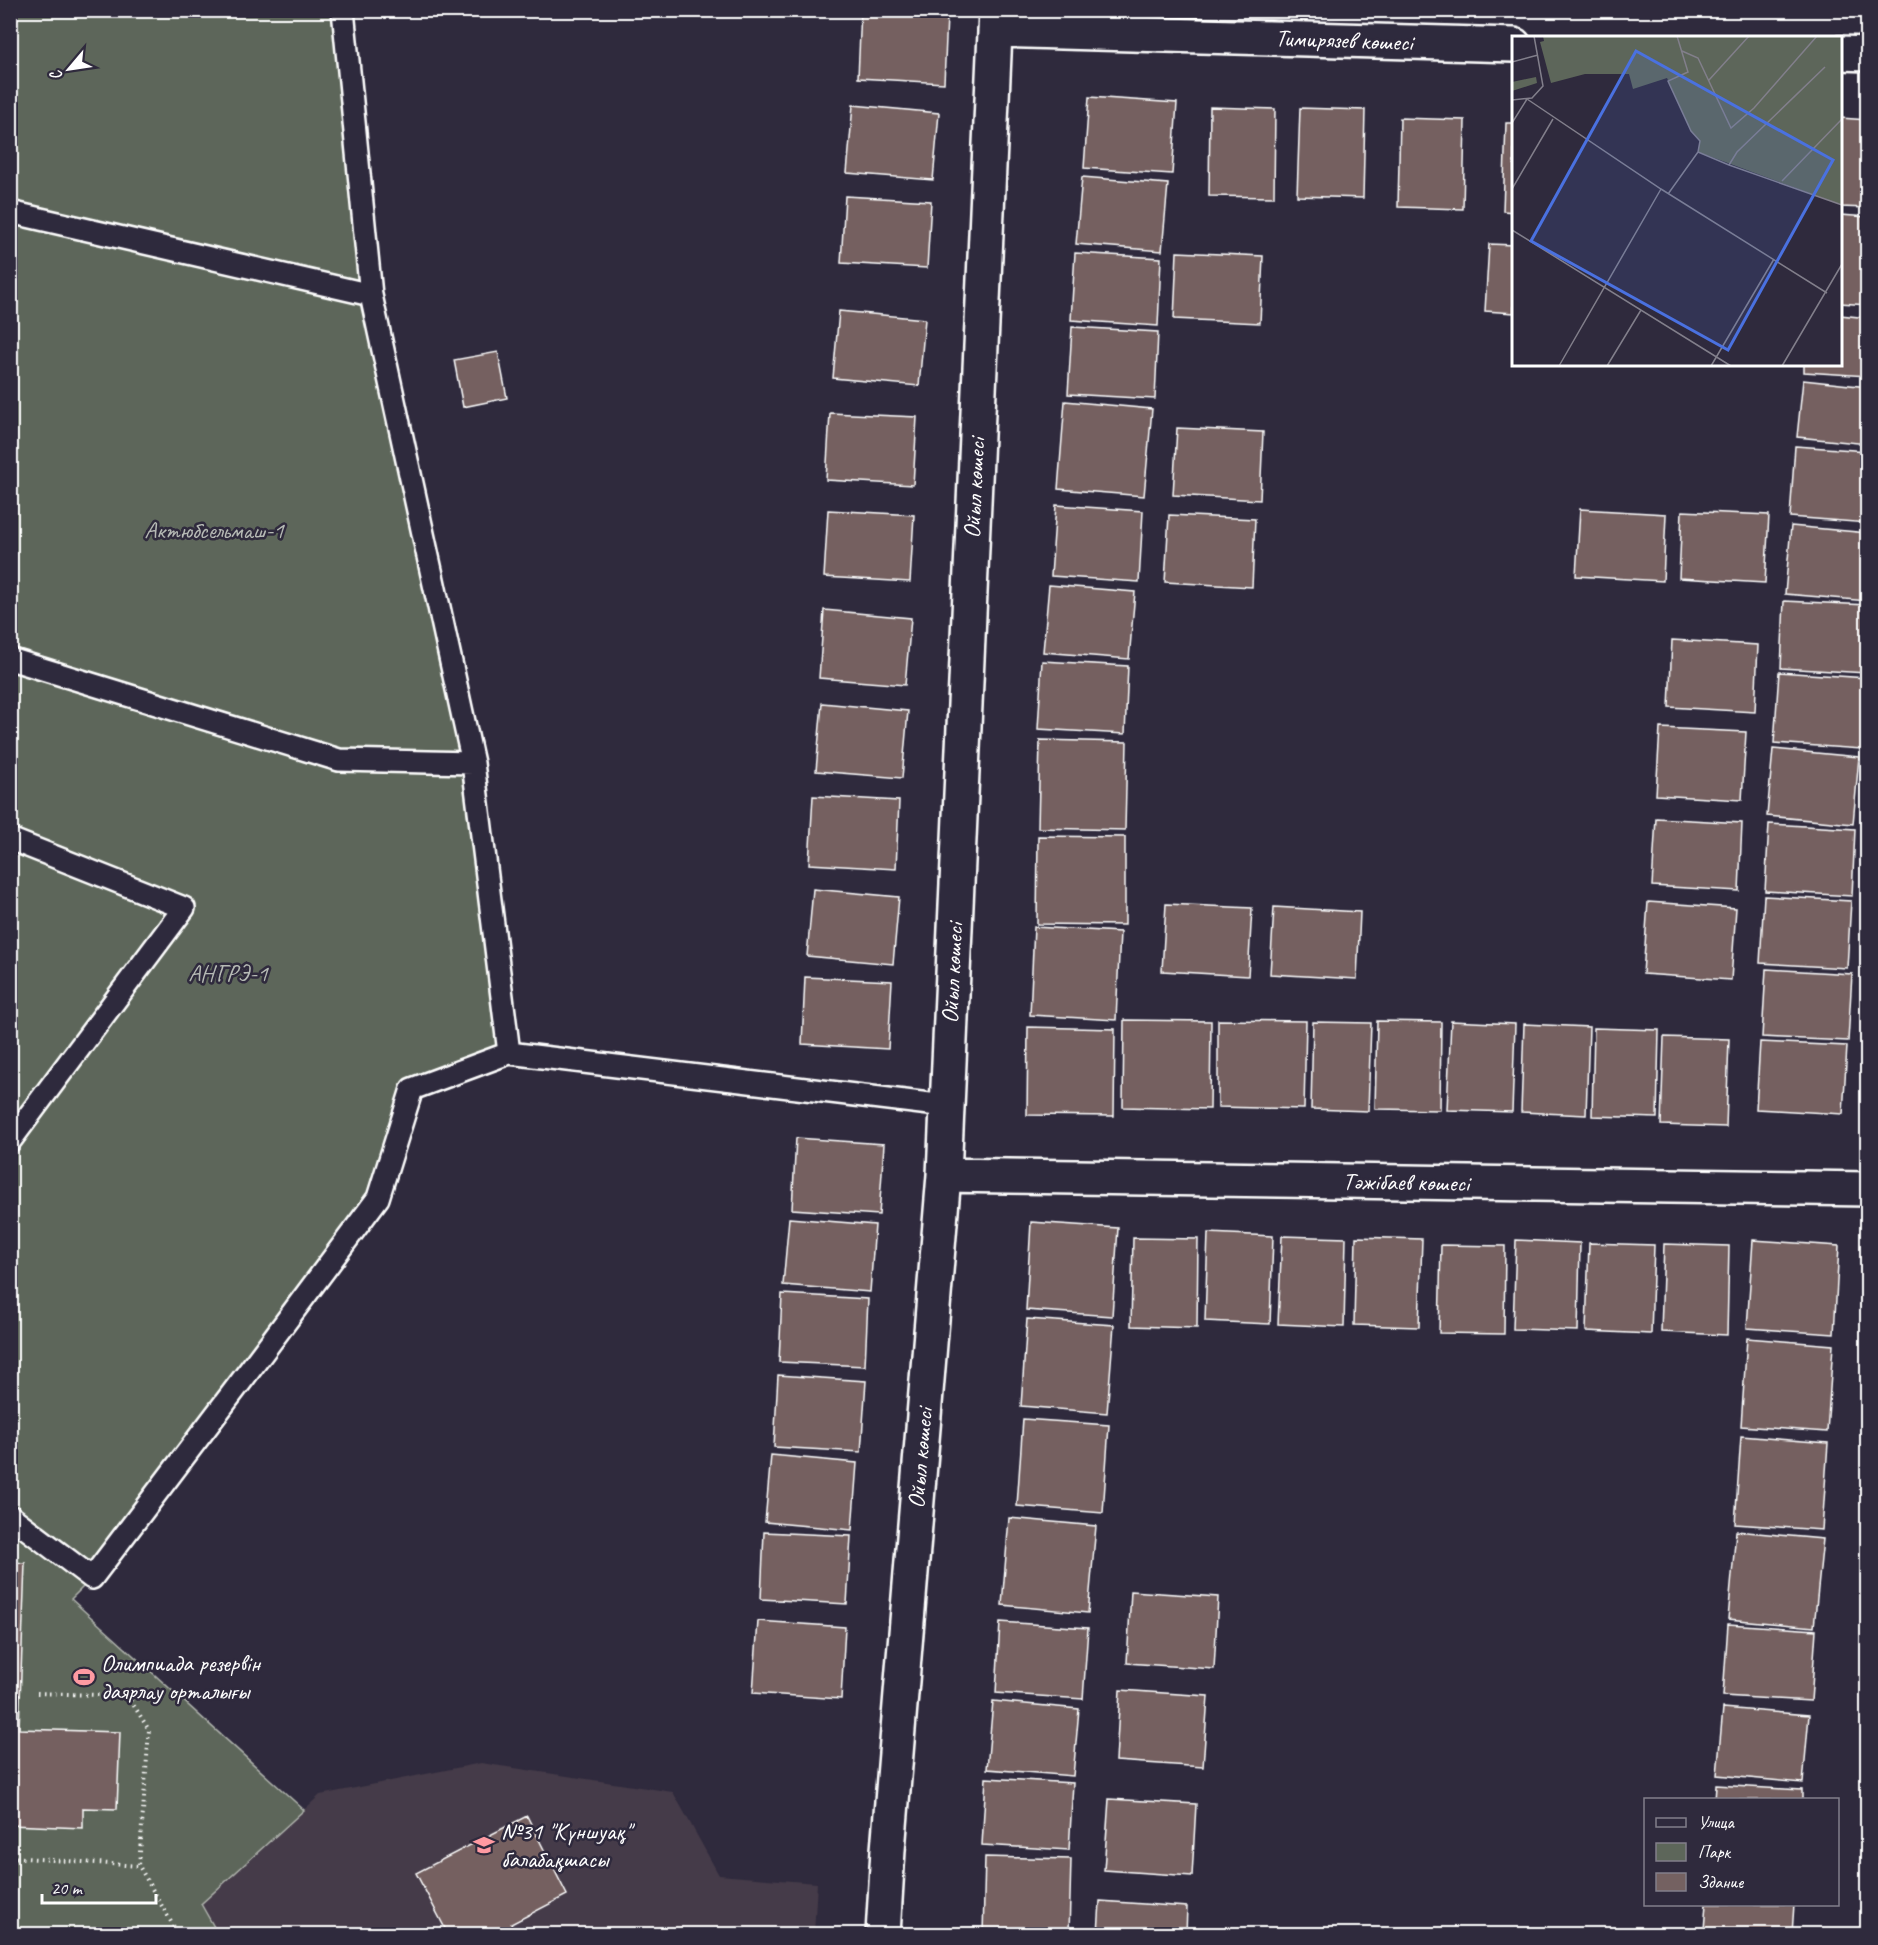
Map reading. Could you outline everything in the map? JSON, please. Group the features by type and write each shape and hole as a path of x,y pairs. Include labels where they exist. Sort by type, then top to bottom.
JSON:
{"street":[{"name":"Тимирязев көшесі","path":"995,20 1512,45"},
{"name":"Ойыл көшесі","path":"884,1935 888,1850 944,1175 995,20"},
{"path":"1842,53 1868,54"},
{"name":"Тәжібаев көшесі","path":"944,1175 1868,1189"}],"lane":[{"path":"343,10 371,295 473,763 509,1053"},
{"path":"10,212 371,295"},
{"path":"10,659 339,760 473,763"},
{"path":"10,839 184,908 10,1141"},
{"path":"10,1516 92,1578 378,1198 412,1089 509,1053 946,1106"}],"path":[{"path":"37,1693 128,1696 149,1730 139,1866 178,1935"},
{"path":"10,1857 139,1866"}],"shaded area":[{"name":"№31 \"Күншуақ\" балабақшасы","path":"481,1763 673,1792 719,1875 817,1883 814,1934 218,1934 201,1904 320,1795"}],"green space":[{"path":"11,11 345,11 377,323 473,763 509,1053 412,1089 378,1198 92,1578 71,1599 304,1810 201,1904 218,1934 11,1934"}],"building":[{"path":"861,10 947,16 944,83 858,78"},
{"path":"1089,97 1177,103 1172,174 1084,168"},
{"path":"853,105 939,113 933,180 847,173"},
{"path":"1210,107 1275,109 1274,197 1209,196"},
{"path":"1300,108 1365,110 1363,198 1297,196"},
{"path":"1400,118 1465,120 1463,209 1398,207"},
{"path":"1842,118 1868,120 1868,208 1842,207"},
{"path":"1506,123 1512,123 1512,212 1503,211"},
{"path":"1082,177 1168,184 1162,251 1076,244"},
{"path":"845,196 931,201 927,268 841,263"},
{"path":"1842,215 1868,217 1868,305 1842,303"},
{"path":"1489,244 1512,245 1512,313 1485,311"},
{"path":"1177,252 1263,256 1260,323 1174,319"},
{"path":"1075,253 1161,258 1158,326 1071,320"},
{"path":"839,311 925,319 919,386 833,378"},
{"path":"1842,315 1868,318 1868,376 1804,372 1804,366 1842,366"},
{"path":"1072,327 1158,332 1155,399 1068,394"},
{"path":"498,352 507,398 463,407 454,360"},
{"path":"1803,380 1868,387 1868,444 1797,437"},
{"path":"1065,401 1152,409 1144,496 1058,489"},
{"path":"830,413 917,417 913,485 826,480"},
{"path":"1177,428 1263,432 1260,500 1173,495"},
{"path":"1795,446 1868,451 1868,523 1790,517"},
{"path":"1056,505 1143,511 1139,582 1051,576"},
{"path":"1580,509 1666,514 1663,581 1576,576"},
{"path":"828,510 914,515 910,582 824,577"},
{"path":"1682,511 1769,515 1765,583 1679,578"},
{"path":"1169,515 1255,519 1252,587 1165,582"},
{"path":"1791,526 1868,533 1868,601 1785,594"},
{"path":"1049,585 1135,592 1129,659 1043,652"},
{"path":"1784,601 1868,605 1867,673 1781,668"},
{"path":"824,610 911,618 905,685 819,678"},
{"path":"1672,640 1758,645 1755,712 1669,707"},
{"path":"1042,661 1128,666 1125,734 1038,729"},
{"path":"1779,672 1867,678 1862,749 1774,743"},
{"path":"822,703 908,711 902,778 816,771"},
{"path":"1660,728 1746,732 1742,800 1656,795"},
{"path":"1040,740 1127,742 1125,830 1038,828"},
{"path":"1773,749 1859,757 1853,824 1767,816"},
{"path":"813,796 899,801 896,869 809,864"},
{"path":"1656,818 1742,823 1739,891 1652,886"},
{"path":"1769,824 1855,829 1852,896 1765,891"},
{"path":"1038,836 1125,837 1125,925 1037,924"},
{"path":"813,889 899,897 893,964 807,956"},
{"path":"1764,896 1851,901 1847,968 1760,963"},
{"path":"1648,902 1736,908 1731,980 1643,974"},
{"path":"1166,904 1252,908 1248,976 1162,971"},
{"path":"1274,907 1360,912 1357,979 1270,974"},
{"path":"1034,927 1120,932 1116,1020 1030,1015"},
{"path":"1766,969 1852,974 1848,1041 1762,1037"},
{"path":"805,977 892,981 888,1049 802,1044"},
{"path":"1124,1020 1211,1021 1210,1109 1123,1107"},
{"path":"1218,1020 1306,1021 1304,1109 1218,1107"},
{"path":"1377,1021 1441,1022 1440,1110 1375,1109"},
{"path":"1451,1021 1515,1024 1512,1112 1447,1110"},
{"path":"1313,1022 1371,1023 1368,1111 1311,1109"},
{"path":"1524,1024 1589,1027 1586,1115 1521,1112"},
{"path":"1028,1027 1115,1029 1114,1116 1027,1115"},
{"path":"1594,1028 1659,1030 1657,1118 1592,1116"},
{"path":"1664,1037 1729,1039 1726,1127 1661,1125"},
{"path":"1760,1042 1847,1046 1843,1114 1756,1109"},
{"path":"796,1138 884,1144 879,1215 792,1209"},
{"path":"789,1218 875,1225 870,1292 783,1285"},
{"path":"1031,1222 1118,1228 1112,1316 1026,1310"},
{"path":"1208,1233 1273,1236 1270,1324 1205,1321"},
{"path":"1282,1236 1346,1238 1344,1327 1278,1324"},
{"path":"1356,1237 1422,1239 1419,1327 1354,1325"},
{"path":"1133,1238 1198,1239 1197,1328 1131,1326"},
{"path":"1516,1240 1580,1243 1578,1331 1513,1329"},
{"path":"1753,1240 1839,1246 1834,1334 1747,1328"},
{"path":"1589,1243 1654,1245 1651,1334 1586,1331"},
{"path":"1664,1244 1729,1246 1727,1335 1661,1332"},
{"path":"1441,1245 1505,1246 1504,1334 1439,1333"},
{"path":"782,1294 868,1299 865,1366 779,1362"},
{"path":"1027,1319 1114,1325 1107,1413 1021,1406"},
{"path":"1747,1338 1833,1345 1827,1432 1741,1426"},
{"path":"778,1375 866,1381 861,1452 774,1447"},
{"path":"1023,1419 1109,1425 1103,1513 1017,1506"},
{"path":"1741,1436 1828,1443 1822,1530 1735,1524"},
{"path":"771,1455 857,1463 852,1530 765,1522"},
{"path":"1009,1518 1096,1526 1088,1613 1002,1605"},
{"path":"1736,1531 1823,1539 1814,1627 1728,1619"},
{"path":"764,1532 851,1536 847,1604 761,1599"},
{"path":"10,1562 25,1563 19,1729 120,1732 117,1809 83,1808 83,1828 10,1825"},
{"path":"1131,1591 1218,1597 1214,1669 1127,1663"},
{"path":"758,1621 845,1627 841,1699 753,1693"},
{"path":"1000,1622 1088,1628 1083,1699 996,1693"},
{"path":"1728,1624 1816,1630 1811,1701 1723,1696"},
{"path":"1120,1690 1208,1696 1203,1767 1116,1761"},
{"path":"993,1701 1079,1709 1073,1776 987,1769"},
{"path":"1723,1708 1809,1715 1803,1783 1717,1775"},
{"path":"986,1778 1073,1783 1069,1850 982,1845"},
{"path":"1716,1785 1802,1790 1802,1798 1715,1798"},
{"path":"1109,1799 1196,1804 1192,1876 1104,1870"},
{"path":"527,1816 567,1895 511,1924 516,1934 448,1934 416,1873"},
{"path":"985,1857 1071,1859 1069,1934 983,1934"},
{"path":"1100,1901 1187,1907 1186,1934 1098,1934"},
{"path":"1706,1906 1794,1906 1792,1934 1704,1930"}],"place":[{"name":"Олимпиада резервін даярлау орталығы","path":"84,1677"},
{"name":"№31 \"Күншуақ\" балабақшасы","path":"484,1845"}],"park label":[{"name":"Актюбсельмаш-1","path":"214,530"},
{"name":"АНГРЭ-1","path":"228,973"}]}
